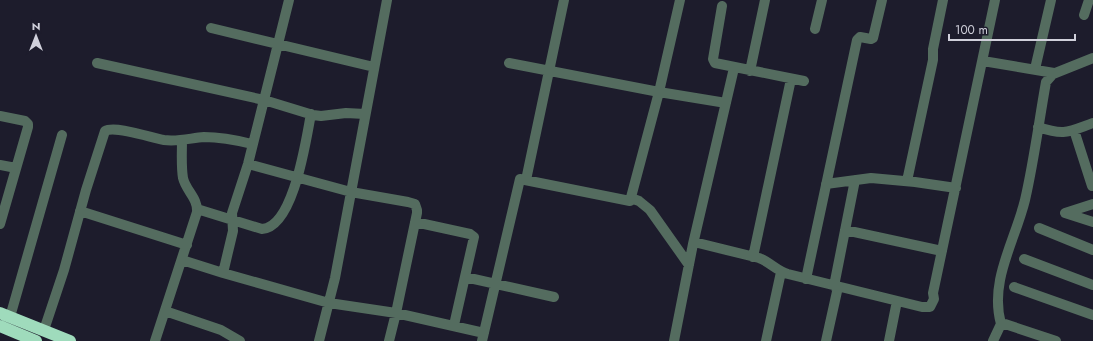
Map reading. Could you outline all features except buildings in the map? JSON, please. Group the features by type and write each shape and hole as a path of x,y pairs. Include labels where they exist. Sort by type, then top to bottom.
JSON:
{"highway":[{"path":"5,315 70,341"},
{"path":"0,326 36,341"}],"street":[{"path":"223,273 233,231 233,208 248,164 289,0"},
{"path":"319,341 335,278 387,0"},
{"path":"526,180 564,0"},
{"path":"182,260 329,303 396,313 454,325 484,337 520,179 630,201 659,92 680,0"},
{"path":"750,71 765,0"},
{"path":"815,29 822,0"},
{"path":"806,279 857,40 860,37 873,38 882,0"},
{"path":"907,181 933,60 933,49 943,0"},
{"path":"694,242 768,261 781,272 806,279 897,301 927,307 931,305 934,299 933,293 995,0"},
{"path":"1035,69 1051,0"},
{"path":"1084,16 1089,0"},
{"path":"722,6 713,59 716,64 804,81"},
{"path":"211,28 374,67"},
{"path":"993,341 1001,324 997,304 1000,276 1023,208 1046,82 1054,74 1093,58"},
{"path":"983,61 1035,69 1054,74"},
{"path":"97,63 264,100 322,116 346,113 366,114"},
{"path":"509,63 659,92 726,103"},
{"path":"674,341 694,242 734,68"},
{"path":"753,257 791,79"},
{"path":"197,209 262,229 267,229 285,211 298,177 312,114"},
{"path":"0,116 25,121 28,124 0,224"},
{"path":"1038,127 1052,132 1061,133 1093,123"},
{"path":"44,330 64,270 80,211 105,131 112,129 164,140 182,140 205,137 224,138 252,144"},
{"path":"1074,130 1092,186"},
{"path":"5,315 62,136"},
{"path":"156,341 197,209 196,201 183,179 182,140"},
{"path":"248,164 351,192 415,204 417,210 415,222 389,341"},
{"path":"0,165 16,168"},
{"path":"826,184 871,178 907,181 956,188"},
{"path":"826,341 855,180"},
{"path":"630,198 639,201 650,210 689,265"},
{"path":"1093,204 1065,213 1093,222"},
{"path":"80,211 187,244"},
{"path":"415,222 472,236 474,240 454,325"},
{"path":"1039,228 1093,250"},
{"path":"845,230 942,251"},
{"path":"1024,259 1093,284"},
{"path":"766,341 781,272"},
{"path":"465,277 554,297"},
{"path":"1014,287 1093,315"},
{"path":"889,341 897,301"},
{"path":"165,311 220,330 240,341"},
{"path":"1001,324 1056,341"}]}
